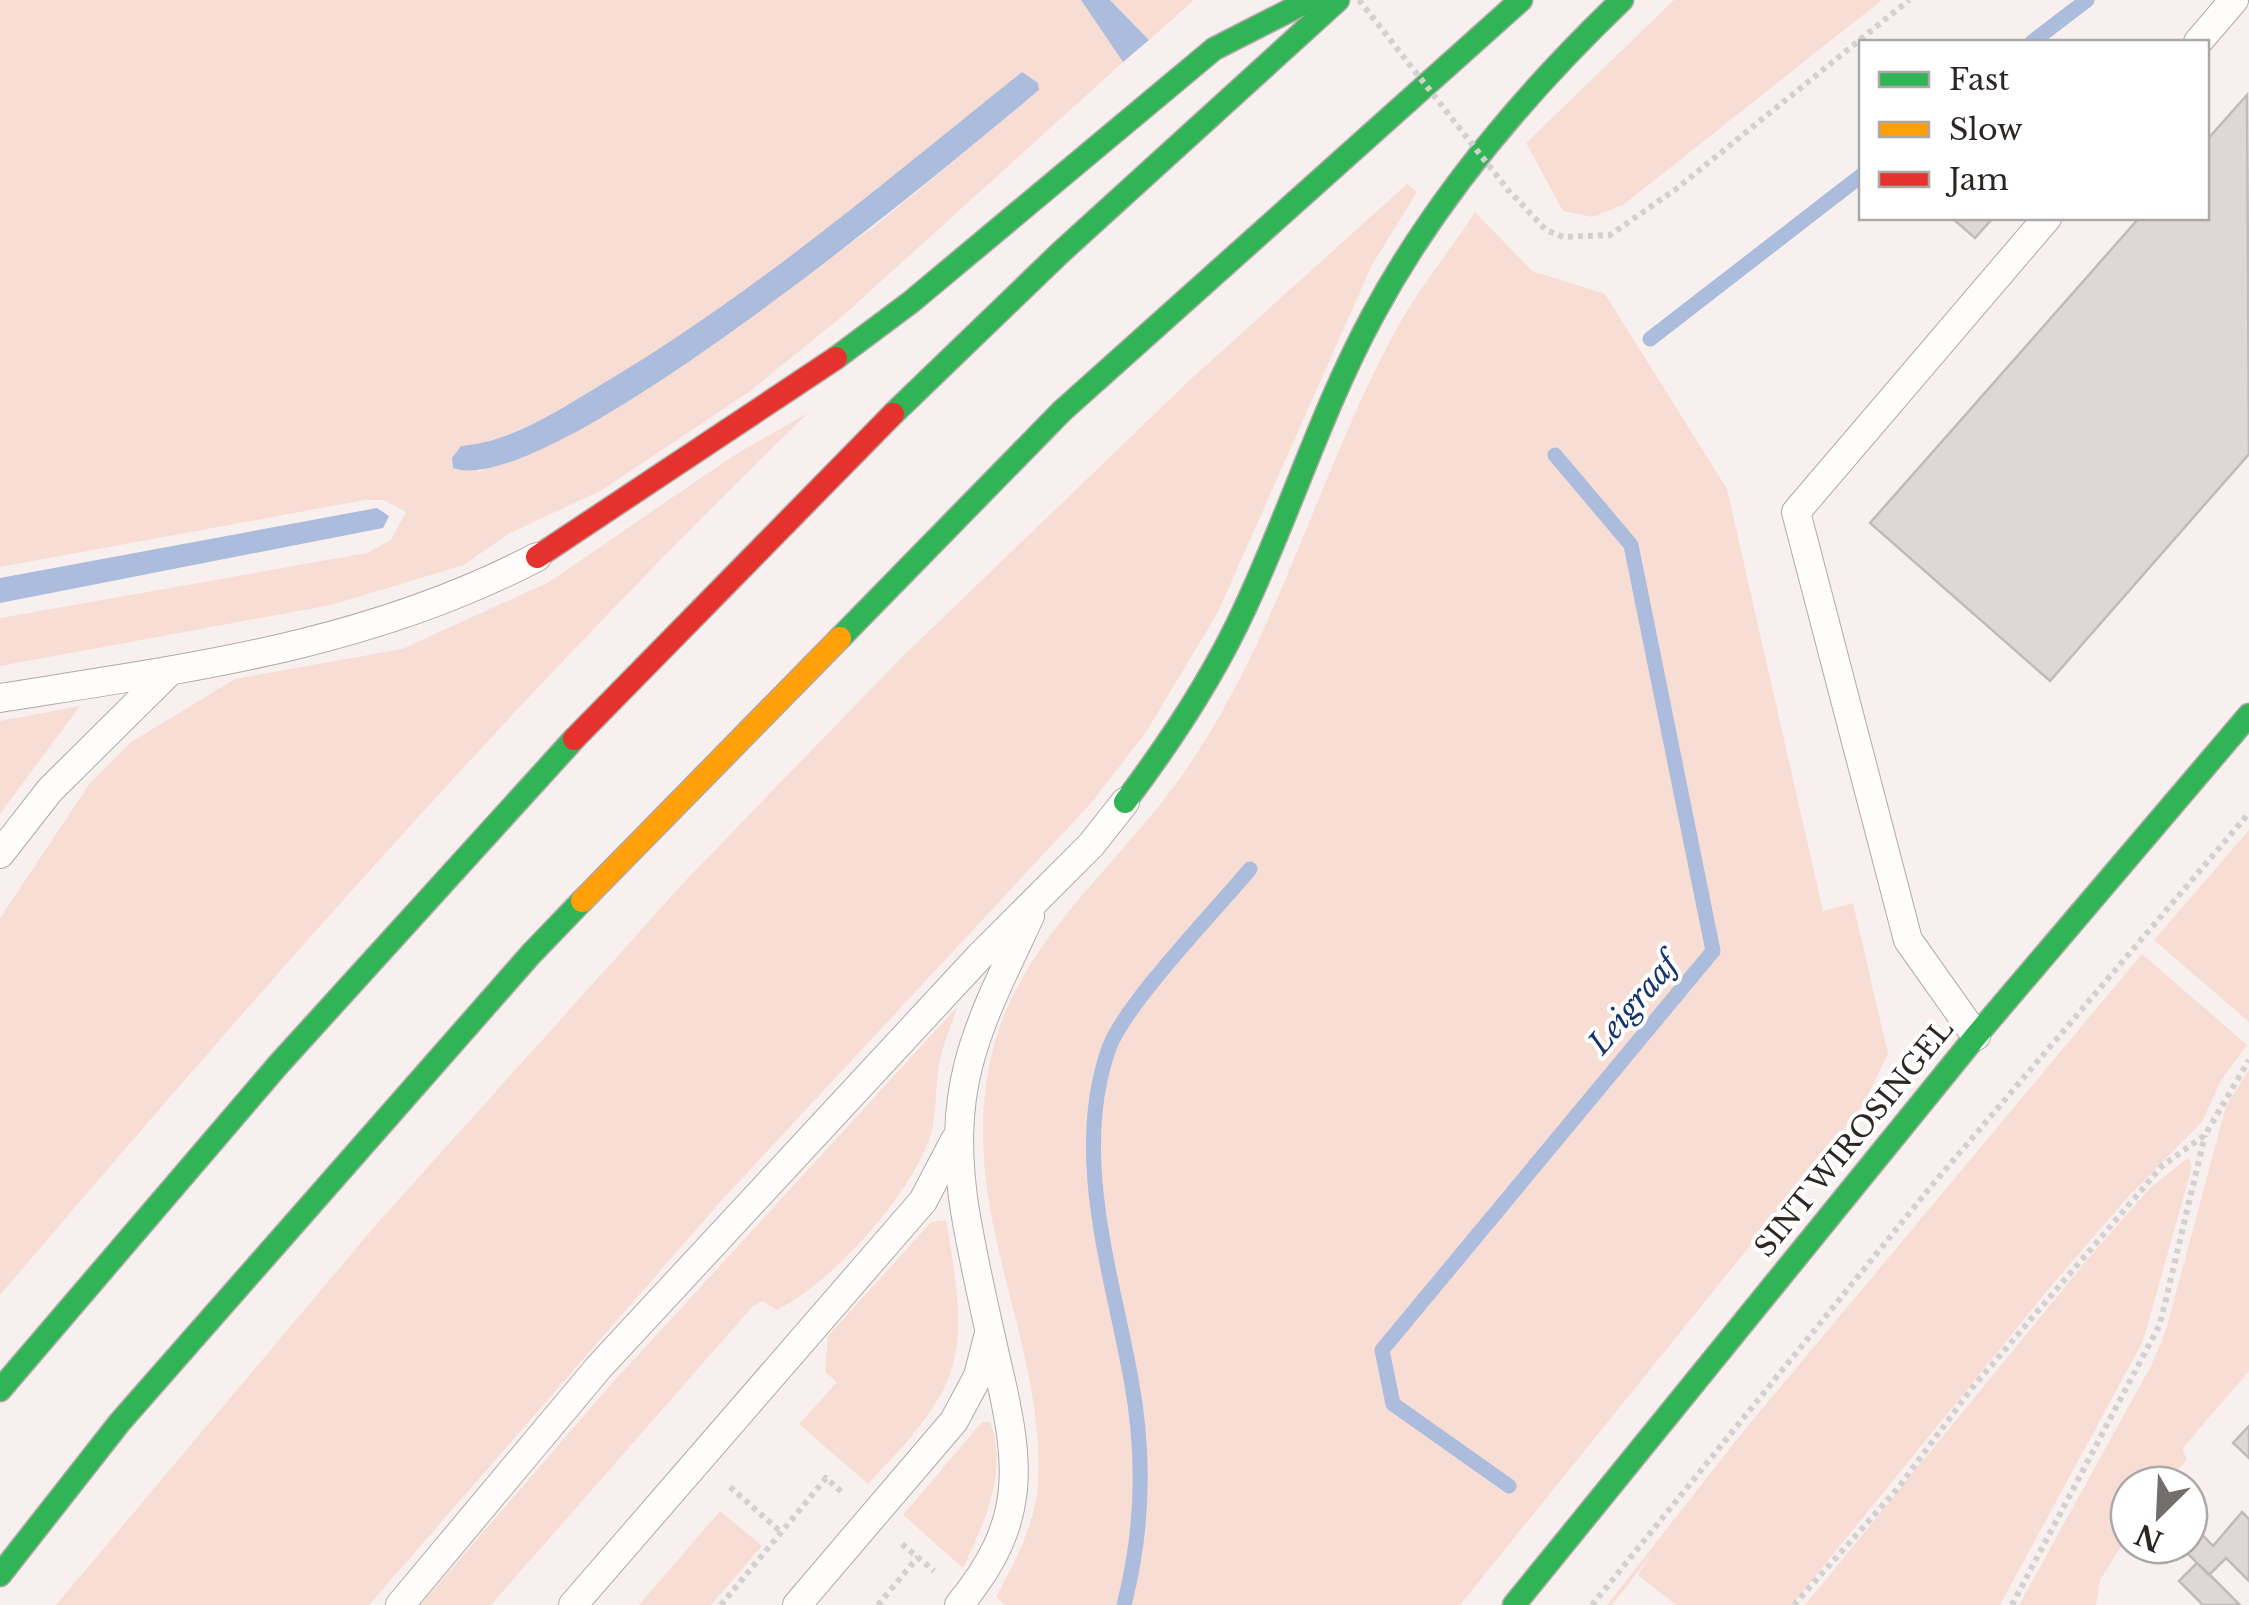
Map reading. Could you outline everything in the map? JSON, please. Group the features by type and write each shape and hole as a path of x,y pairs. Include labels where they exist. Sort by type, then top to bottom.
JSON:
{"main road":[{"path":"538,557 812,377 912,302 1214,50 1310,0"},
{"path":"0,1390 455,862 688,615 974,334 1338,0"},
{"path":"0,1575 120,1422 530,954 1062,411 1521,0"},
{"path":"1125,802 1156,761 1225,650 1331,402 1372,317 1422,232 1532,94 1622,0"},
{"name":"SINT WIROSINGEL","path":"1514,1605 1976,1036 2249,715"}],"lane":[{"path":"2200,40 2234,0"},
{"path":"1976,1036 1908,940 1796,512 2045,220"},
{"path":"0,698 309,645 401,618 476,589 538,557"},
{"path":"0,854 50,790 170,671"},
{"path":"400,1605 599,1367 1125,802"},
{"path":"959,1605 984,1574 1012,1505 1014,1434 965,1211 957,1134 966,1073 986,1006 1030,916 1056,878"},
{"path":"573,1605 924,1201 957,1134"},
{"path":"796,1605 954,1422 986,1356 990,1330"}],"path":[{"path":"1359,0 1512,194 1546,230 1563,237 1610,235 1676,189 1859,41"},
{"path":"1860,40 1909,0"},
{"path":"1592,1605 1928,1190 2249,813"},
{"path":"2012,1605 2160,1324 2205,1135 2249,1060"},
{"path":"1794,1605 1898,1488 1972,1388 2162,1166 2205,1135"},
{"path":"697,1459 782,1532"},
{"path":"878,1605 918,1558"}],"shaded area":[{"path":"0,0 1081,0 1123,62 845,314 750,391 602,490 508,534 464,565 331,605 0,666 0,618 367,553 391,540 406,512 383,500 365,500 0,567","holes":["1038,82 1039,90 874,227 597,418 479,472 461,446 499,438 536,422 662,348 825,237"]},
{"path":"1110,0 1194,0 1149,40"},
{"path":"1674,0 1882,0 1623,205 1592,217 1563,211 1526,143"},
{"path":"1407,184 1417,192 1372,265 1218,612 1146,732 1092,802 720,1202 369,1605 56,1605 374,1227 687,879 902,657 1193,377"},
{"path":"1475,212 1532,271 1605,294 1727,489 1823,911 1853,903 1888,1054 1862,1107 1460,1605 1005,1605 996,1597 1029,1527 1038,1482 1037,1430 1029,1380 986,1179 983,1127 988,1072 999,1028 1038,952 1175,785 1210,732 1268,619 1368,384 1415,298"},
{"path":"808,413 597,625 394,844 0,1295 0,918 90,783 131,742 235,679 402,649 549,582 733,456"},
{"path":"80,706 0,814 0,721"},
{"path":"2249,830 2249,1022 2154,940"},
{"path":"2142,954 2247,1045 2221,1080 2202,1122 2126,1199 2047,1291 1792,1605 1676,1605 1638,1575 1653,1552 1612,1605 1607,1605 1742,1433"},
{"path":"957,1007 940,1058 931,1134 907,1183 868,1234 799,1297 777,1310 762,1301 752,1307 491,1605 420,1605 607,1389"},
{"path":"2249,1070 2249,1371 2182,1449 2187,1459 2182,1465 2109,1465 2109,1565 2100,1580 2096,1605 2019,1605 2152,1364 2166,1330 2226,1106"},
{"path":"2189,1157 2192,1167 2143,1341 2000,1605 1805,1605 2087,1260 2149,1189"},
{"path":"946,1220 958,1305 953,1366 925,1419 868,1484 799,1424 837,1382 825,1372 828,1336 931,1222"},
{"path":"982,1422 990,1422 995,1441 995,1478 986,1515 963,1568 903,1515"},
{"path":"720,1511 762,1546 711,1605 639,1605"}],"water":[{"path":"1081,0 1110,0 1149,40 1123,62"},
{"path":"1022,72 1038,83 1039,90 842,250 750,318 658,382 573,434 502,465 453,468 452,458 461,446 516,432 550,415 710,314 816,236"},
{"path":"377,508 389,516 383,528 0,603 0,578"}],"building":[{"path":"2247,95 2249,454 2050,681 1870,523 2137,220 2209,220 2209,138"},
{"path":"1954,220 1991,220 1975,238"},
{"path":"2249,1426 2249,1458 2233,1443"},
{"path":"2242,1512 2249,1519 2249,1581 2226,1558 2209,1575 2199,1565 2209,1565 2209,1542 2213,1546"},
{"path":"2199,1565 2240,1605 2203,1605 2179,1581"}],"waterway":[{"path":"2035,40 2087,0"},
{"path":"1650,339 1859,177"},
{"name":"Leigraaf","path":"1509,1486 1393,1404 1382,1350 1713,951 1631,545 1555,455"},
{"path":"1124,1605 1135,1549 1140,1464 1131,1379 1094,1172 1098,1089 1109,1048 1133,1007 1250,869"}],"traffic: fast":[{"path":"836,358 911,302 1214,49 1310,0"},
{"path":"893,414 1060,253 1338,0"},
{"path":"840,638 1062,411 1521,0"},
{"path":"1125,802 1190,708 1233,634 1338,387 1398,271 1454,188 1517,109 1622,0"},
{"path":"1514,1605 1976,1036 2249,715"},
{"path":"0,1390 278,1065 574,739"},
{"path":"0,1575 120,1422 582,901"}],"traffic: slow":[{"path":"582,901 840,638"}],"traffic: jam":[{"path":"537,557 836,358"},
{"path":"574,739 893,414"}]}
